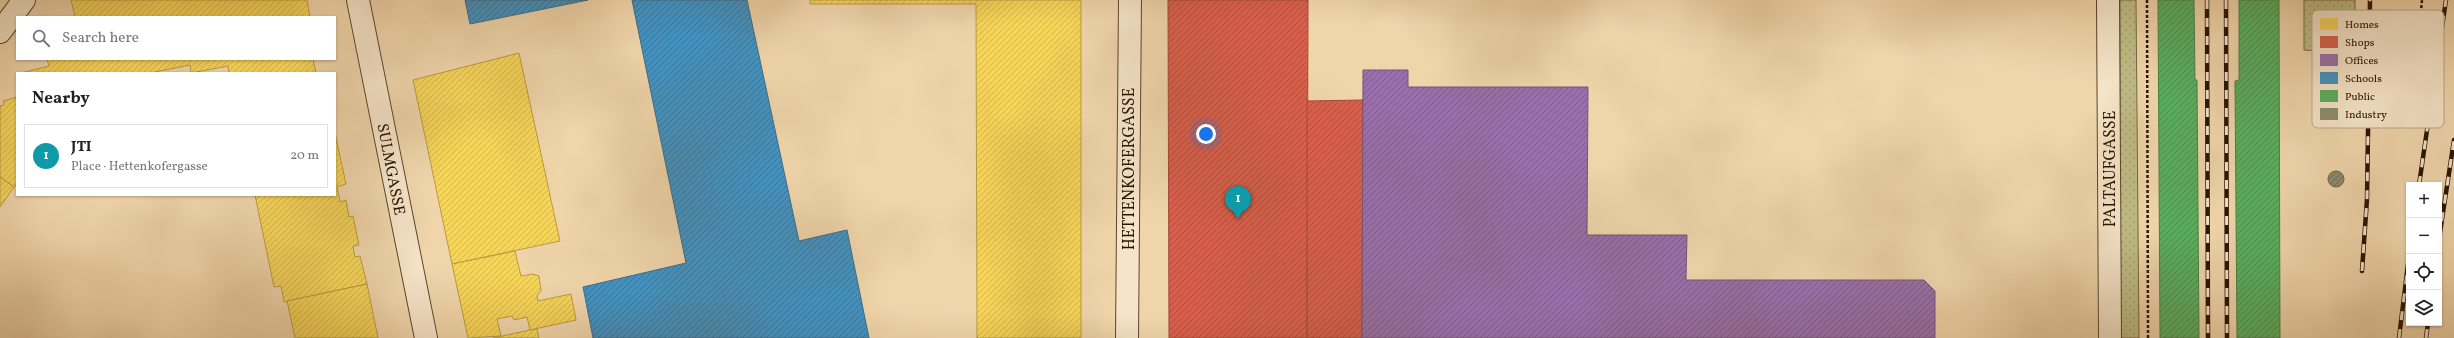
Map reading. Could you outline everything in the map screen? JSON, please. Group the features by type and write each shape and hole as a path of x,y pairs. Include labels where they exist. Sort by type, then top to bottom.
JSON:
{"street":[{"path":"0,32 24,0"},
{"name":"SULMGASSE","path":"358,0 426,338"},
{"name":"HETTENKOFERGASSE","path":"1127,338 1130,0"},
{"name":"PALTAUFGASSE","path":"2108,0 2110,338"}],"path":[{"path":"2146,0 2148,338"},
{"path":"2421,10 2422,0"}],"shaded area":[{"path":"2120,0 2136,0 2139,338 2120,338"},
{"path":"2304,0 2355,0 2355,10 2312,10 2312,51 2304,50"}],"building: Homes":[{"path":"71,0 307,0 310,16 75,16"},
{"path":"810,0 1081,0 1081,338 977,338 976,4 810,4"},
{"path":"519,53 560,241 452,264 413,80"},
{"path":"47,60 313,60 316,72 229,72 228,66 191,72 190,65 155,72 25,72 49,66"},
{"path":"16,97 16,184 14,187 0,177 0,106 4,105 3,101"},
{"path":"336,138 346,184 337,187 340,202 346,200 349,217 353,216 359,245 353,246 355,257 360,256 367,284 284,302 281,286 274,287 255,196 336,196"},
{"path":"0,177 14,187 0,207"},
{"path":"515,251 521,276 533,274 539,276 541,290 537,296 538,301 571,294 576,320 530,330 527,317 514,320 512,316 497,319 501,336 468,338 452,264"},
{"path":"367,284 378,338 295,338 287,301"},
{"path":"537,329 539,338 493,338 530,330"}],"building: Shops":[{"path":"1168,0 1308,0 1307,338 1169,338"},
{"path":"1363,100 1362,338 1307,338 1307,101"}],"building: Offices":[{"path":"1363,70 1408,70 1408,87 1588,87 1587,235 1687,235 1686,280 1924,280 1935,291 1935,338 1362,338"}],"building: Schools":[{"path":"465,0 588,0 470,24"},
{"path":"632,0 747,0 799,241 847,230 869,338 593,338 583,287 686,263"}],"building: Public":[{"path":"2158,0 2194,0 2195,80 2197,80 2199,338 2160,338"},
{"path":"2239,0 2279,0 2280,338 2237,338 2235,81 2239,80"}],"building: Industry":[{"path":"2333,171 2339,171 2344,176 2342,185 2339,187 2333,187 2328,182 2328,176"}],"railway":[{"path":"2207,0 2208,338"},
{"path":"2226,0 2227,338"},
{"path":"2370,0 2370,10"},
{"path":"2444,14 2446,0"},
{"path":"2362,271 2367,199 2368,128"},
{"path":"2419,182 2427,128"},
{"path":"2442,219 2454,140"},
{"path":"2399,338 2406,281"},
{"path":"2426,338 2428,326"}],"place":[{"name":"JTI","path":"1238,219"}]}
